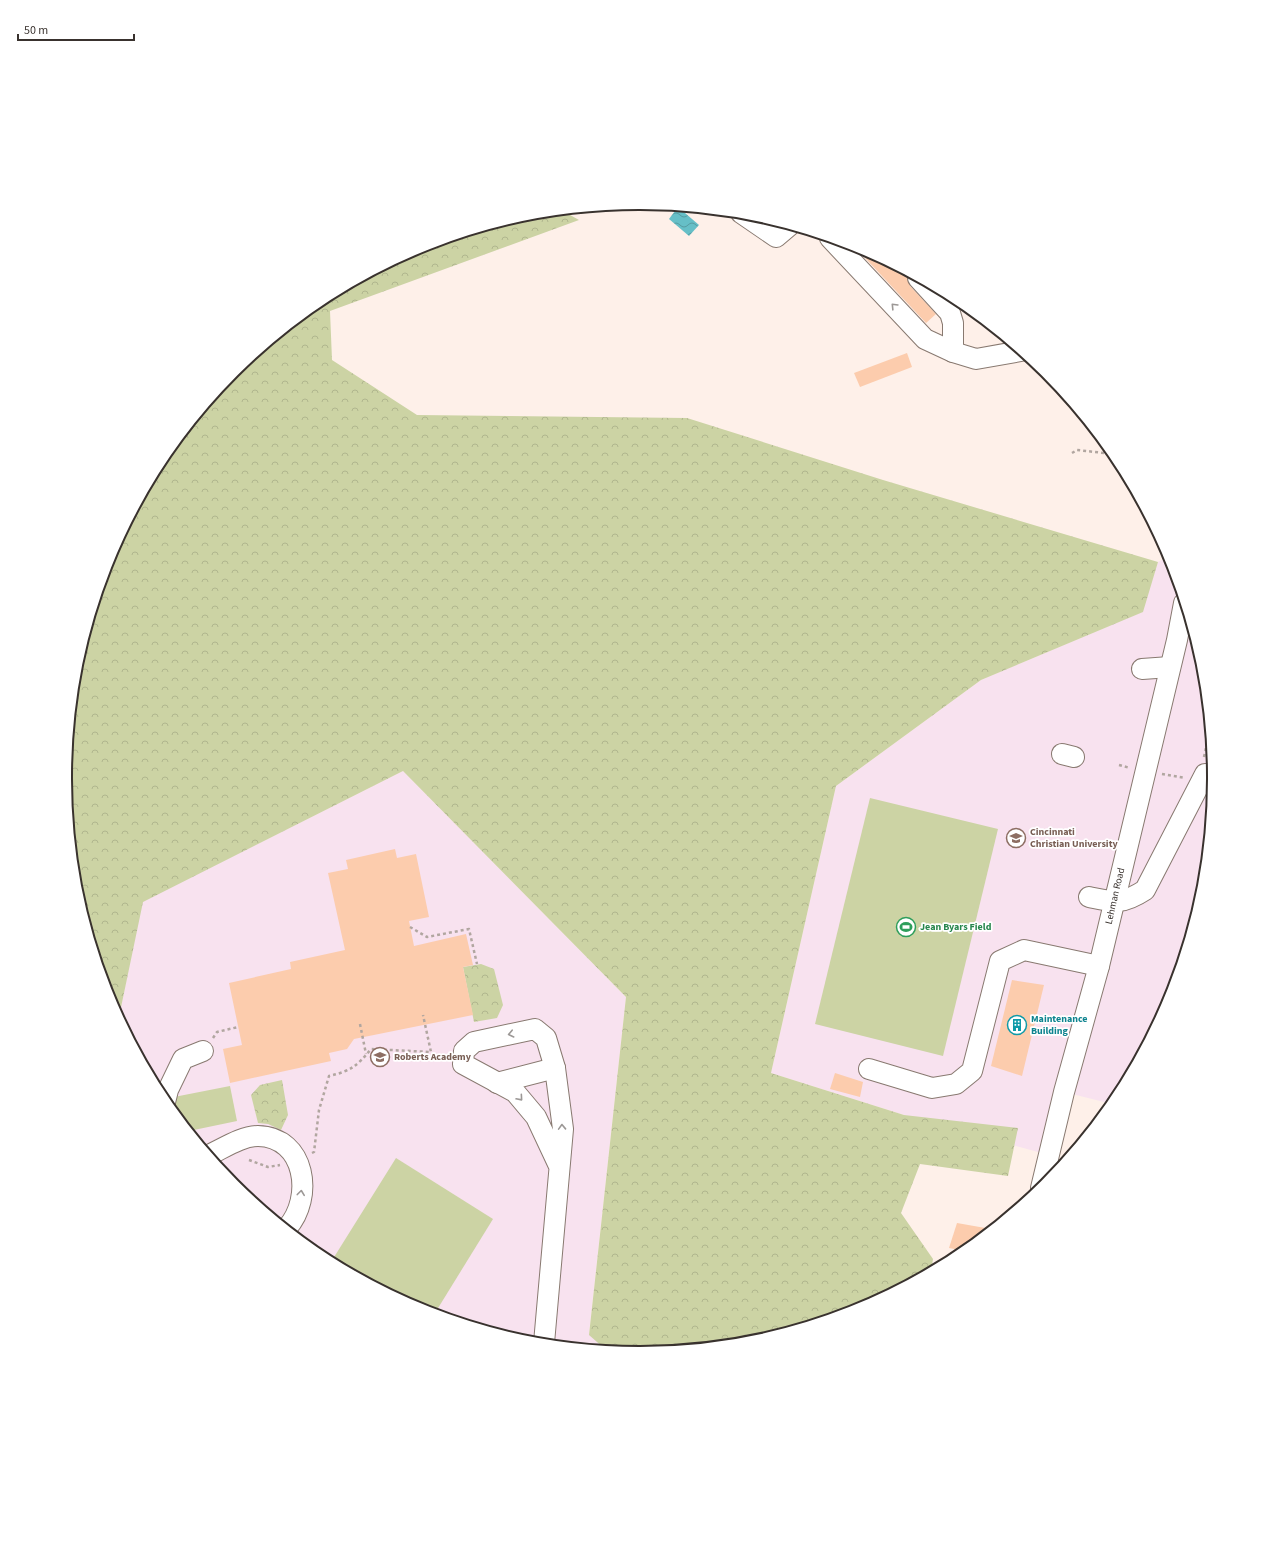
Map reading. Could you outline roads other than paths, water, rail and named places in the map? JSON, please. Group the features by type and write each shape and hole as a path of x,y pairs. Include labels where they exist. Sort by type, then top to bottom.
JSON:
{"street":[{"path":"753,222 776,237 785,230"},
{"path":"839,247 925,339 952,352 976,359 1015,352"},
{"path":"929,291 950,314 953,323 952,352"},
{"name":"Lehman Road","path":"1044,1176 1064,1092 1099,966 1170,667 1184,617"},
{"path":"1142,669 1170,667"},
{"path":"1089,897 1114,902 1132,899 1145,890 1205,774 1207,775"},
{"path":"869,1069 932,1088 956,1084 972,1071 1000,961 1024,950 1099,966"},
{"path":"544,1338 563,1129 555,1068 546,1038 535,1029 474,1042 464,1051 463,1064 514,1092 536,1116 559,1166"},
{"path":"168,1092 184,1059 203,1051"},
{"path":"497,1083 555,1068"},
{"path":"214,1153 240,1140 256,1136 270,1138 283,1144 298,1160 303,1182 300,1204 293,1221 290,1225"}],"water":[{"path":"674,212 685,213 699,225 689,236 669,219"}],"place":[{"name":"Cincinnati Christian University","path":"1016,838"},
{"name":"Jean Byars Field","path":"906,927"},
{"name":"Maintenance Building","path":"1017,1025"},
{"name":"Roberts Academy","path":"380,1057"}]}
